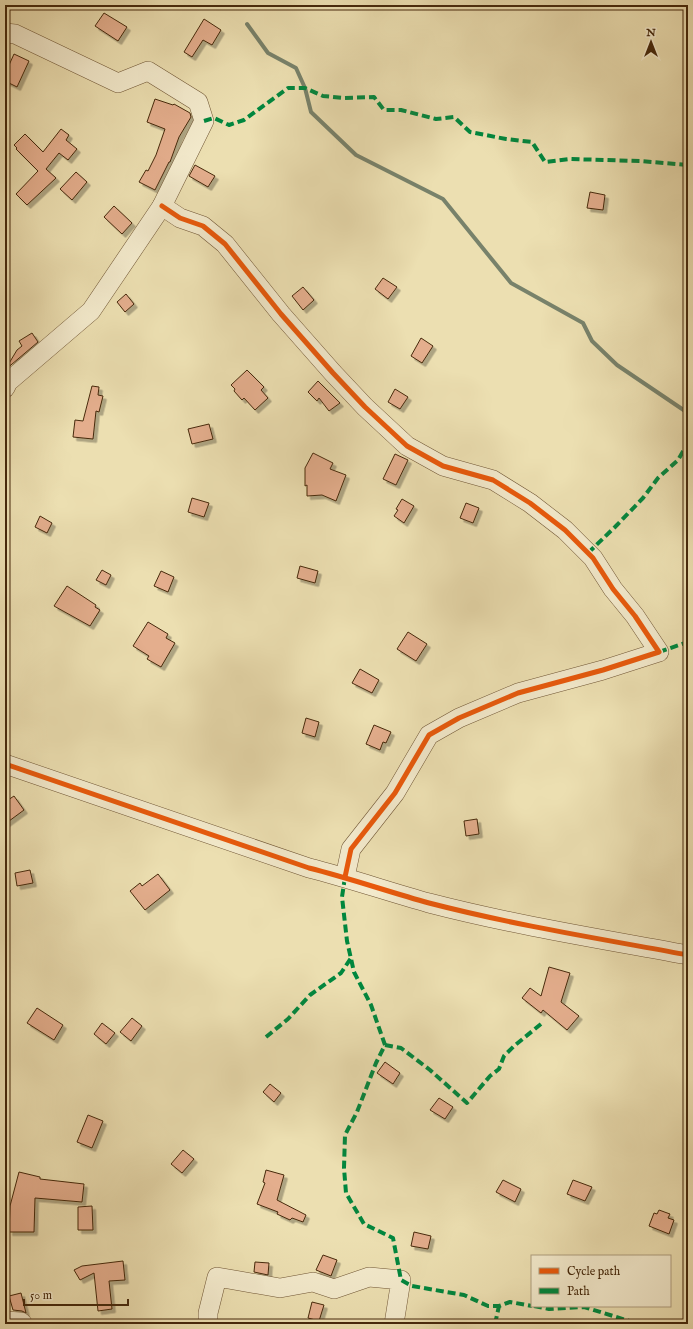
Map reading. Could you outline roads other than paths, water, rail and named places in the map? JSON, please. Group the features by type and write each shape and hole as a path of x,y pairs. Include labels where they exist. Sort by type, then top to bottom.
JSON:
{"street":[{"path":"5,33 15,34 118,82 148,71 198,102 204,121 162,206 91,311 8,382 5,388"},
{"path":"162,206 180,218 203,226 225,244 281,314 333,373 365,407 407,446 443,466 494,480 530,503 565,530 593,558 613,589 635,616 659,652 603,670 518,693 459,718 429,735 395,793 351,849 345,877"},
{"path":"5,764 309,868 345,877 429,903 546,929 688,955"},
{"path":"208,1324 208,1313 217,1277 280,1288 313,1282 334,1289 369,1277 402,1280 394,1324"},
{"path":"5,1321 20,1322 23,1324"}],"waterway":[{"path":"247,24 268,53 296,68 305,88 311,112 356,155 443,199 511,283 583,323 592,341 617,365 688,413"}]}
